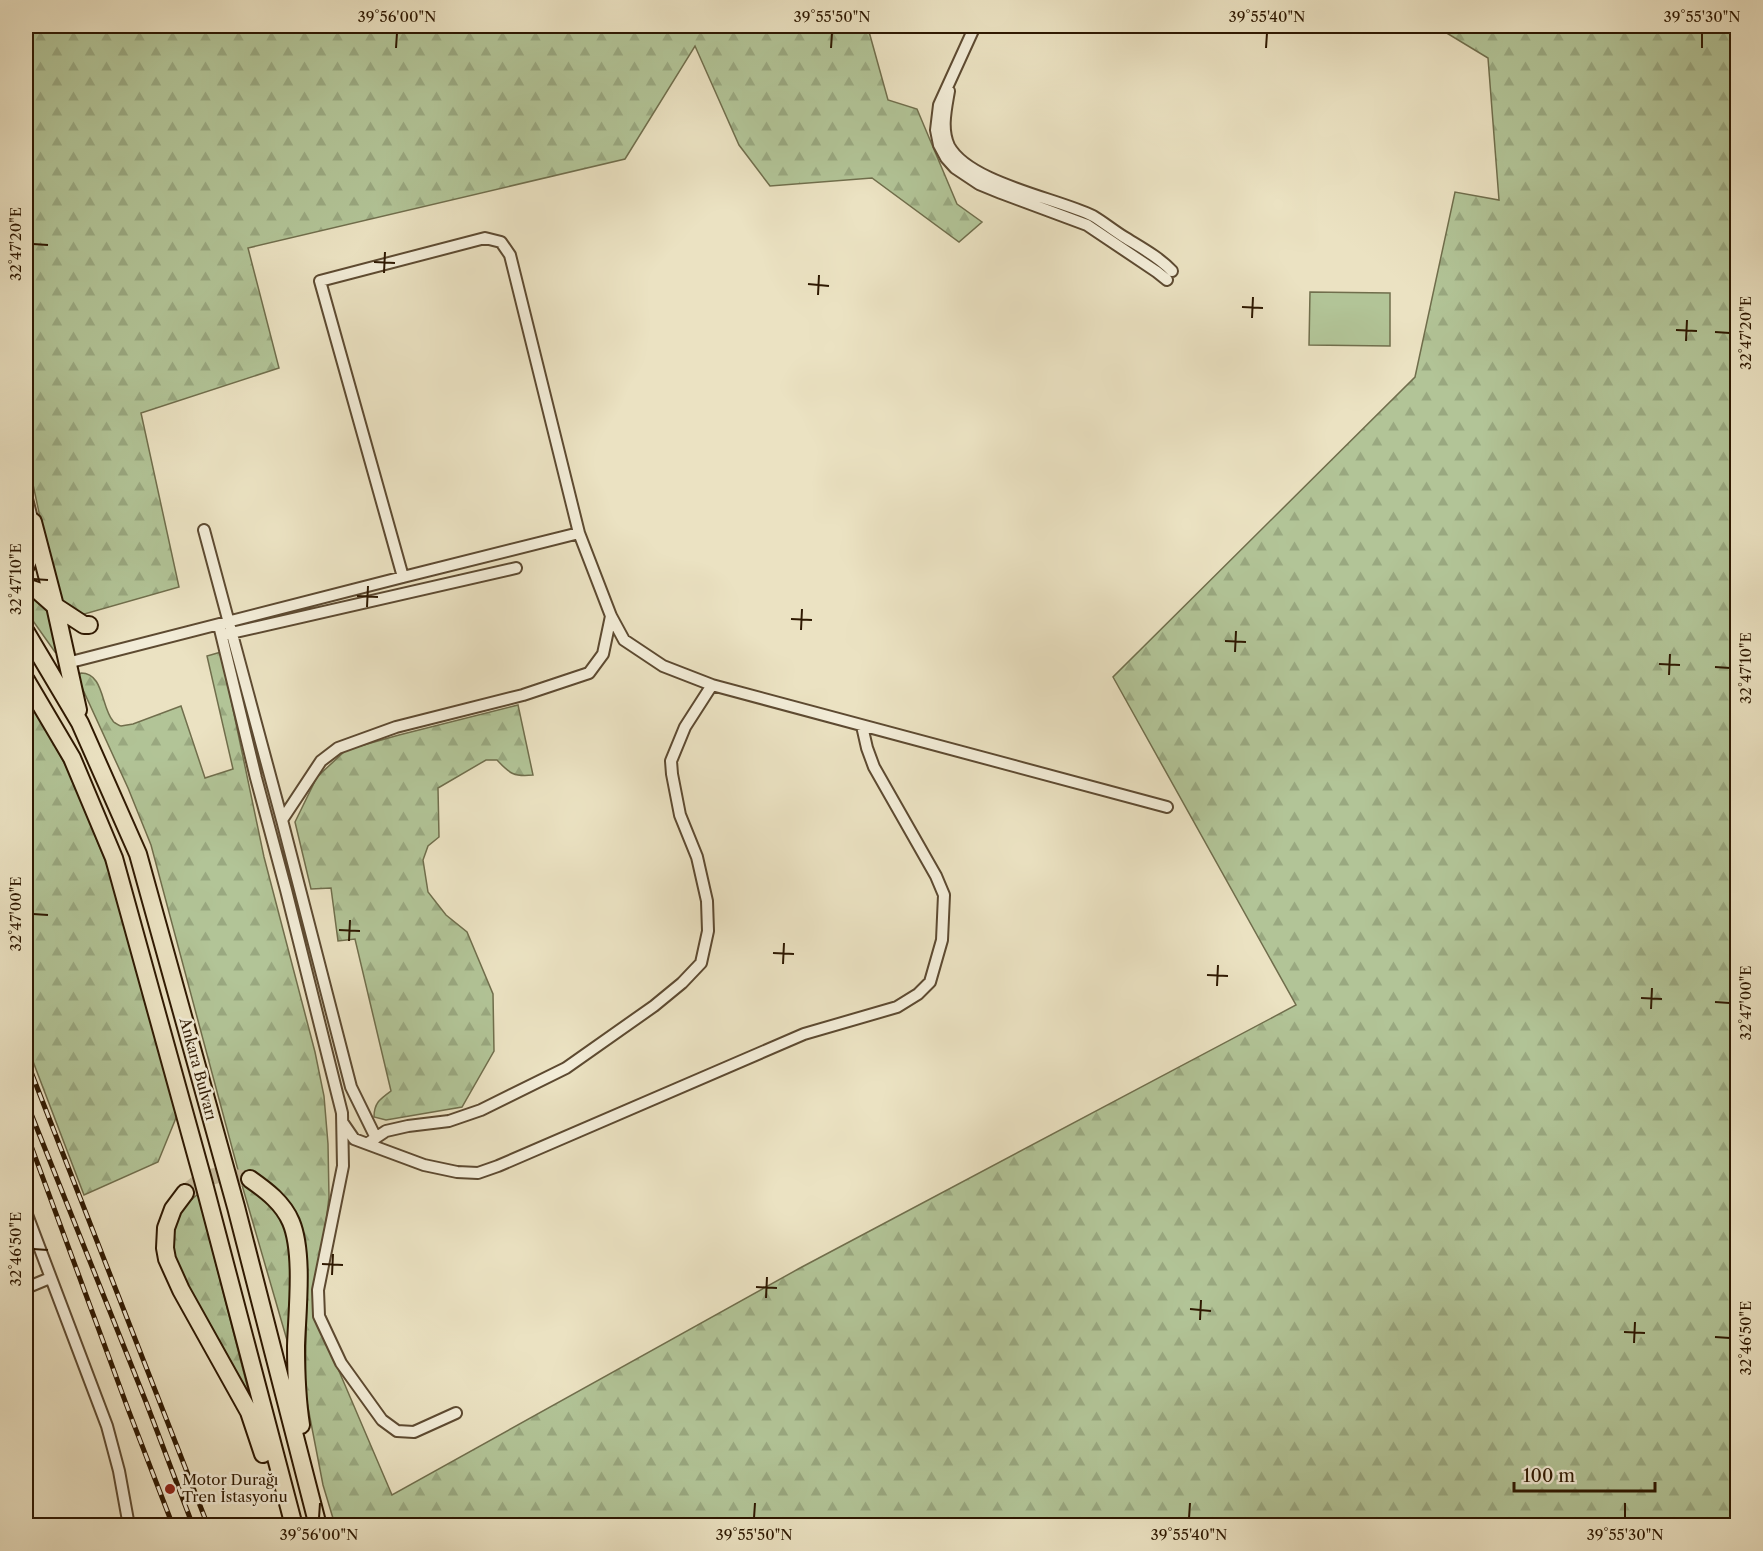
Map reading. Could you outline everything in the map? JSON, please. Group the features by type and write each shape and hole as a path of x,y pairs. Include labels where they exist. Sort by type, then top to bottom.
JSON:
{"main road":[{"path":"26,566 32,549 33,522"},
{"path":"33,522 55,606 80,723"},
{"path":"26,587 38,591 55,606 84,625 89,625"},
{"name":"Ankara Bulvarı","path":"26,632 80,723 138,854 236,1207 318,1526"},
{"name":"Ankara Bulvarı","path":"26,680 72,758 114,858 294,1526"},
{"path":"250,1179 265,1190 284,1210 297,1241 296,1380 308,1489 325,1517 327,1526"},
{"path":"185,1193 172,1209 166,1228 167,1259 249,1412 256,1428 284,1526"}],"street":[{"path":"975,26 939,105 936,130 939,145 946,158 969,178 1001,194 1087,225 1157,272 1170,276"},
{"path":"403,576 320,281 485,238 501,242 510,255 579,533 611,616 624,640 663,666 712,685 1167,807"},
{"path":"26,495 33,522"},
{"path":"204,530 256,778 342,1113 343,1166 318,1290 319,1316 341,1363 382,1420 398,1431 414,1432 456,1413"},
{"path":"68,663 223,627 403,576 579,533"},
{"path":"223,627 233,633 516,568"},
{"path":"282,820 321,761 338,748 396,727 523,695 589,673 603,654 611,616"},
{"path":"233,633 351,1087 372,1141"},
{"path":"372,1141 386,1131 449,1121 481,1110 566,1068 654,1006 682,983 701,963 708,931 707,901 697,857 680,815 672,774 672,761 685,727 712,685"},
{"path":"343,1123 354,1139 372,1141 424,1165 458,1172 478,1173 804,1034 897,1007 918,994 930,982 940,948 944,895 936,876 874,767 862,726"},
{"path":"26,1212 107,1426 119,1471 129,1526"},
{"path":"26,1288 50,1278"}],"green space":[{"path":"26,26 871,26 868,28 888,100 917,109 957,204 982,222 959,242 872,178 770,186 739,145 695,46 625,159 248,248 279,368 141,413 179,587 81,615 57,596 26,452"},
{"path":"1435,26 1737,26 1737,1525 335,1525 323,1485 305,1392 307,1289 302,1237 292,1212 279,1190 252,1171 287,1227 291,1249 291,1354 242,1185 151,845 128,788 79,681 79,675 88,674 94,679 109,715 113,722 120,726 133,724 181,706 205,778 233,769 207,656 221,652 264,857 315,1052 324,1096 329,1197 315,1315 392,1495 800,1268 1296,1005 1113,677 1415,377 1455,192 1499,200 1488,58"},
{"path":"1310,292 1390,293 1390,346 1309,345"},
{"path":"26,591 47,609 57,651 55,652 26,611"},
{"path":"26,695 71,776 109,870 178,1113 158,1162 84,1195 26,1043"},
{"path":"518,705 533,775 517,775 497,760 486,760 438,788 439,837 428,846 423,860 428,892 446,915 467,932 493,994 494,1051 462,1107 386,1120 374,1117 378,1102 391,1091 355,939 338,941 331,888 311,889 295,822 317,777 346,750"},
{"path":"198,1194 249,1393 204,1320 175,1267 171,1239 177,1212"}],"tunnel":[{"path":"185,1193 202,1179 219,1175 250,1179"}],"railway":[{"path":"26,1059 208,1526"},
{"path":"26,1101 193,1526"},
{"path":"26,1132 173,1526"}],"place":[{"name":"Motor Durağı Tren İstasyonu","path":"170,1489"}]}
